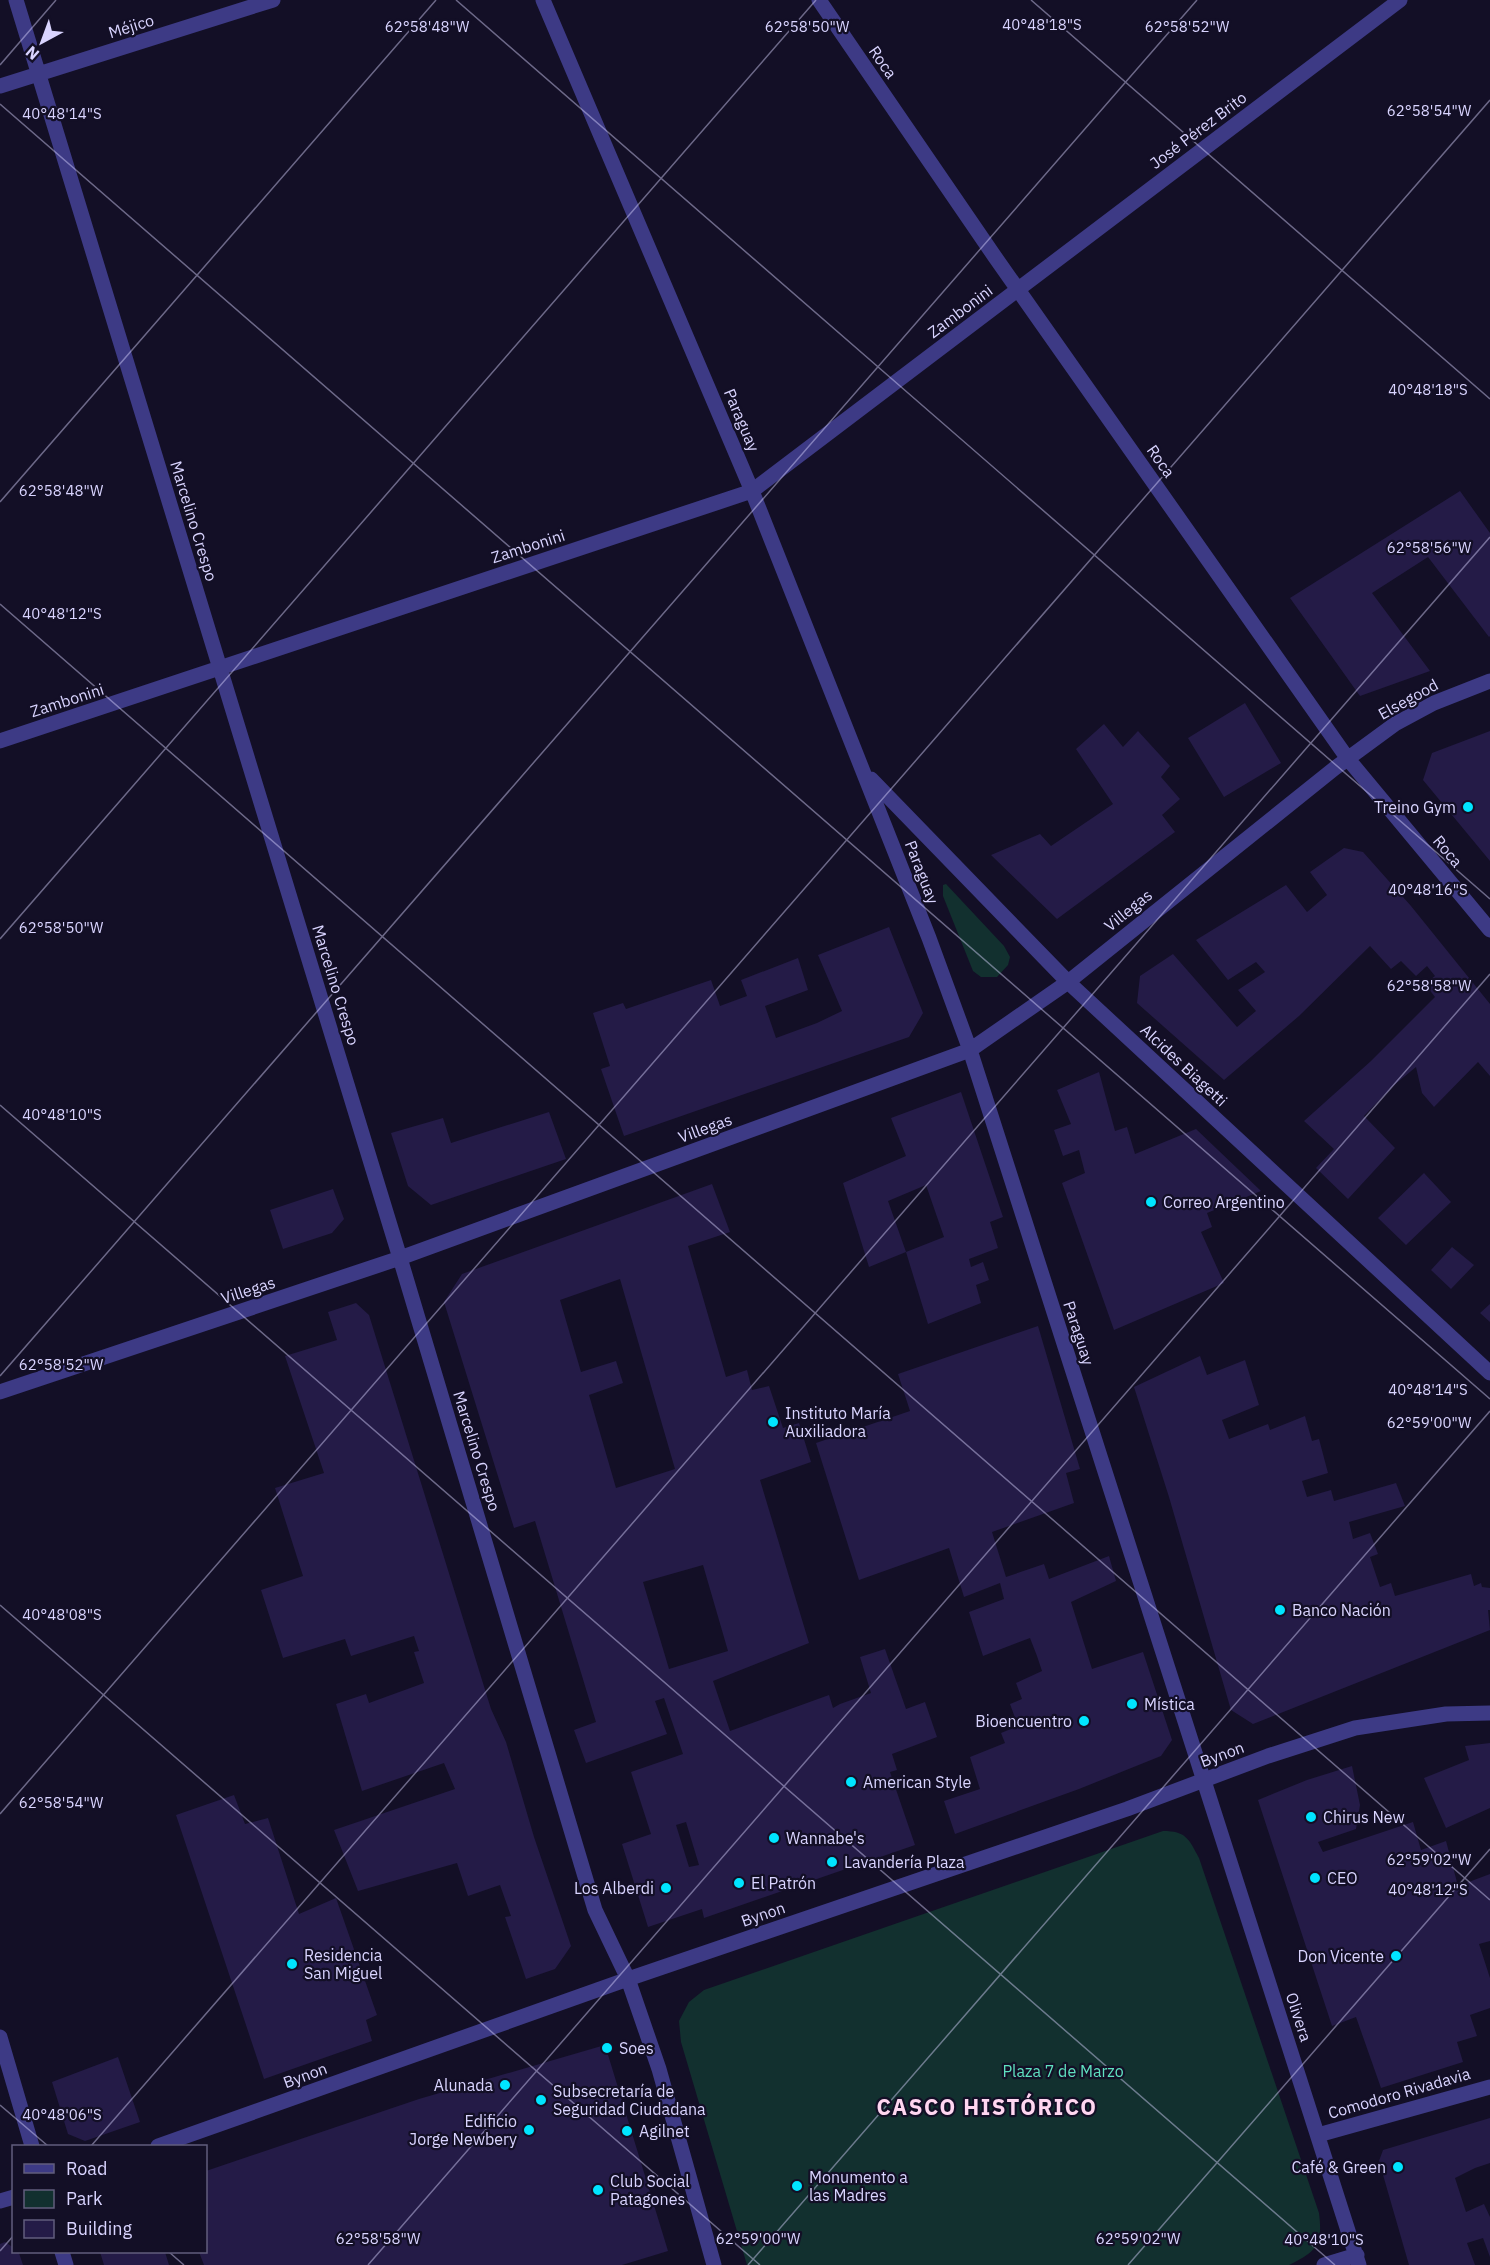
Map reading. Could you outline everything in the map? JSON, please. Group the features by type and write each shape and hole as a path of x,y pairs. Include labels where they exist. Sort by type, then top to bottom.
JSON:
{"street":[{"name":"Marcelino Crespo","path":"16,0 400,1258 595,1910 628,1979 659,2069 714,2265"},
{"name":"Méjico","path":"0,86 273,0"},
{"name":"Paraguay","path":"543,0 752,491 865,773 970,1050 1202,1780"},
{"name":"Roca","path":"819,0 1018,290 1348,759 1490,930"},
{"name":"José Pérez Brito","path":"1018,290 1400,0"},
{"name":"Zambonini","path":"0,741 752,491 1018,290"},
{"name":"Elsegood","path":"1348,759 1395,724 1434,703 1490,681"},
{"name":"Villegas","path":"0,1392 400,1258 970,1050 1068,982 1348,759"},
{"name":"Alcides Biagetti","path":"865,773 1068,982 1490,1373"},
{"name":"Bynon","path":"161,2145 628,1979 1355,1728 1446,1714 1490,1713"},
{"name":"Olivera","path":"1202,1780 1358,2260"},
{"path":"0,2037 32,2145"},
{"name":"Comodoro Rivadavia","path":"1318,2135 1490,2086"},
{"path":"1324,2265 1358,2260"}],"green space":[{"path":"946,884 1004,946 1010,957 1008,965 997,977 981,977 973,971 943,896 943,885"},
{"name":"Plaza 7 de Marzo","path":"1163,1831 1171,1831 1186,1837 1199,1858 1319,2213 1319,2240 1312,2251 1289,2265 747,2265 681,2042 679,2021 689,2002 704,1990"}],"building":[{"path":"1460,491 1490,533 1490,636 1428,557 1372,593 1430,671 1360,696 1290,598"},
{"path":"1245,703 1281,763 1224,797 1188,738"},
{"path":"1104,724 1123,747 1138,731 1170,766 1161,777 1180,799 1162,815 1175,832 1057,919 991,855 1040,834 1051,846 1113,804 1076,749"},
{"name":"Treino Gym","path":"1490,731 1490,861 1423,780 1432,753"},
{"path":"1344,848 1363,852 1411,906 1490,1004 1490,1076 1478,1062 1434,1107 1422,1093 1416,1067 1394,1085 1364,1116 1395,1148 1348,1199 1316,1168 1334,1149 1304,1121 1371,1061 1435,997 1425,984 1435,976 1427,966 1416,976 1401,961 1391,969 1370,946 1299,1016 1224,1080 1137,1003 1140,976 1173,954 1237,1027 1256,1011 1238,990 1265,972 1256,962 1228,980 1196,940 1286,885 1307,912 1327,895 1310,872"},
{"path":"889,927 923,1013 909,1037 624,1136 601,1069 610,1066 593,1013 623,1003 626,1009 711,980 720,1006 747,996 741,980 798,958 808,990 765,1006 776,1038 842,1011 818,955"},
{"path":"1099,1072 1115,1131 1127,1127 1135,1154 1196,1129 1261,1191 1207,1213 1212,1227 1201,1232 1224,1283 1114,1330 1062,1183 1085,1173 1079,1150 1063,1156 1054,1130 1071,1124 1057,1090"},
{"path":"961,1092 1003,1217 990,1222 998,1248 969,1259 971,1267 983,1262 989,1280 976,1285 981,1303 928,1324 906,1252 869,1267 843,1183 906,1156 891,1118","holes":["926,1185 944,1237 906,1252 888,1201"]},
{"path":"549,1112 566,1159 431,1205 408,1186 391,1133 443,1118 451,1143"},
{"path":"1424,1173 1451,1202 1406,1245 1378,1218"},
{"name":"Instituto María Auxiliadora","path":"712,1184 730,1232 688,1246 726,1377 747,1370 752,1390 769,1386 783,1428 799,1423 811,1462 760,1480 809,1643 713,1681 730,1731 829,1695 833,1708 871,1693 860,1657 885,1649 906,1709 925,1702 937,1737 892,1754 897,1770 890,1772 915,1845 704,1918 702,1909 648,1927 622,1844 651,1834 631,1772 683,1754 664,1698 655,1701 667,1734 586,1763 574,1730 596,1722 535,1521 514,1528 444,1302 462,1274","holes":["620,1279 675,1469 616,1488 589,1395 623,1383 616,1361 581,1372 560,1300","703,1565 728,1651 669,1669 643,1582","686,1822 699,1865 689,1867 676,1825"]},
{"path":"333,1189 344,1219 332,1233 283,1249 270,1210"},
{"path":"1452,1247 1474,1265 1451,1289 1431,1270"},
{"path":"356,1303 369,1315 491,1709 506,1742 534,1837 571,1946 555,1969 526,1979 505,1917 511,1916 500,1885 468,1896 457,1863 358,1891 334,1830 455,1789 444,1763 362,1791 336,1704 366,1694 369,1703 424,1683 414,1652 419,1651 414,1636 351,1656 345,1639 283,1658 261,1590 303,1576 275,1488 324,1473 285,1356 337,1340 328,1312"},
{"path":"1490,1304 1490,1322 1480,1313"},
{"path":"1038,1326 1080,1469 1066,1473 1074,1503 992,1532 1006,1577 1044,1564 1049,1579 1109,1556 1116,1581 1071,1602 1092,1669 1143,1652 1172,1740 1161,1756 1079,1789 955,1834 944,1801 980,1789 970,1757 1005,1743 1001,1733 1018,1726 1010,1704 1022,1699 1016,1683 1042,1671 1037,1656 1030,1638 983,1656 969,1612 1004,1599 1000,1583 964,1597 949,1548 859,1580 816,1443 910,1411 898,1374"},
{"path":"1200,1356 1207,1375 1245,1360 1259,1405 1222,1420 1229,1439 1268,1424 1270,1430 1305,1416 1312,1441 1319,1439 1328,1473 1302,1481 1307,1497 1331,1490 1334,1501 1396,1483 1405,1506 1349,1522 1353,1539 1370,1533 1378,1554 1370,1557 1380,1587 1391,1583 1395,1596 1471,1574 1474,1586 1481,1583 1482,1587 1490,1588 1490,1610 1488,1610 1490,1630 1253,1724 1231,1710 1169,1497 1134,1387"},
{"path":"1490,1743 1490,1808 1446,1828 1424,1778 1469,1760 1465,1746"},
{"path":"1352,1766 1360,1805 1356,1829 1318,1842 1323,1852 1413,1822 1421,1850 1446,1841 1458,1886 1490,1874 1490,1941 1479,1944 1490,1978 1490,2008 1470,2015 1477,2036 1457,2042 1463,2062 1381,2088 1356,2017 1332,2026 1258,1800 1307,1780"},
{"name":"Residencia San Miguel","path":"234,1795 245,1824 268,1818 299,1914 336,1898 377,2015 366,2020 372,2041 264,2079 176,1815"},
{"path":"605,2045 668,2251 622,2265 204,2265 199,2253 207,2253 207,2171 419,2099"},
{"path":"118,2057 140,2122 85,2141 68,2134 52,2082"},
{"path":"1490,2118 1490,2163 1455,2178 1466,2212 1484,2204 1490,2217 1490,2257 1483,2238 1467,2243 1475,2265 1409,2265 1379,2161 1383,2150"},
{"path":"5,2242 12,2247 12,2253 19,2253 23,2265 0,2265 0,2244"},
{"path":"100,2253 165,2253 169,2265 104,2265"}],"place":[{"name":"Treino Gym","path":"1468,807"},
{"name":"Correo Argentino","path":"1151,1202"},
{"name":"Instituto María Auxiliadora","path":"773,1422"},
{"name":"Banco Nación","path":"1280,1610"},
{"name":"Mística","path":"1132,1704"},
{"name":"Bioencuentro","path":"1084,1721"},
{"name":"American Style","path":"851,1782"},
{"name":"Chirus New","path":"1311,1817"},
{"name":"Wannabe's","path":"774,1838"},
{"name":"Lavandería Plaza","path":"832,1862"},
{"name":"CEO","path":"1315,1878"},
{"name":"El Patrón","path":"739,1883"},
{"name":"Los Alberdi","path":"666,1888"},
{"name":"Don Vicente","path":"1396,1956"},
{"name":"Residencia San Miguel","path":"292,1964"},
{"name":"Soes","path":"607,2048"},
{"name":"Alunada","path":"505,2085"},
{"name":"Subsecretaría de Seguridad Ciudadana","path":"541,2100"},
{"name":"Edificio Jorge Newbery","path":"529,2130"},
{"name":"Agilnet","path":"627,2131"},
{"name":"Café & Green","path":"1398,2167"},
{"name":"Monumento a las Madres","path":"797,2186"},
{"name":"Club Social Patagones","path":"598,2190"}],"district":[{"name":"CASCO HISTÓRICO","path":"987,2106"}]}
